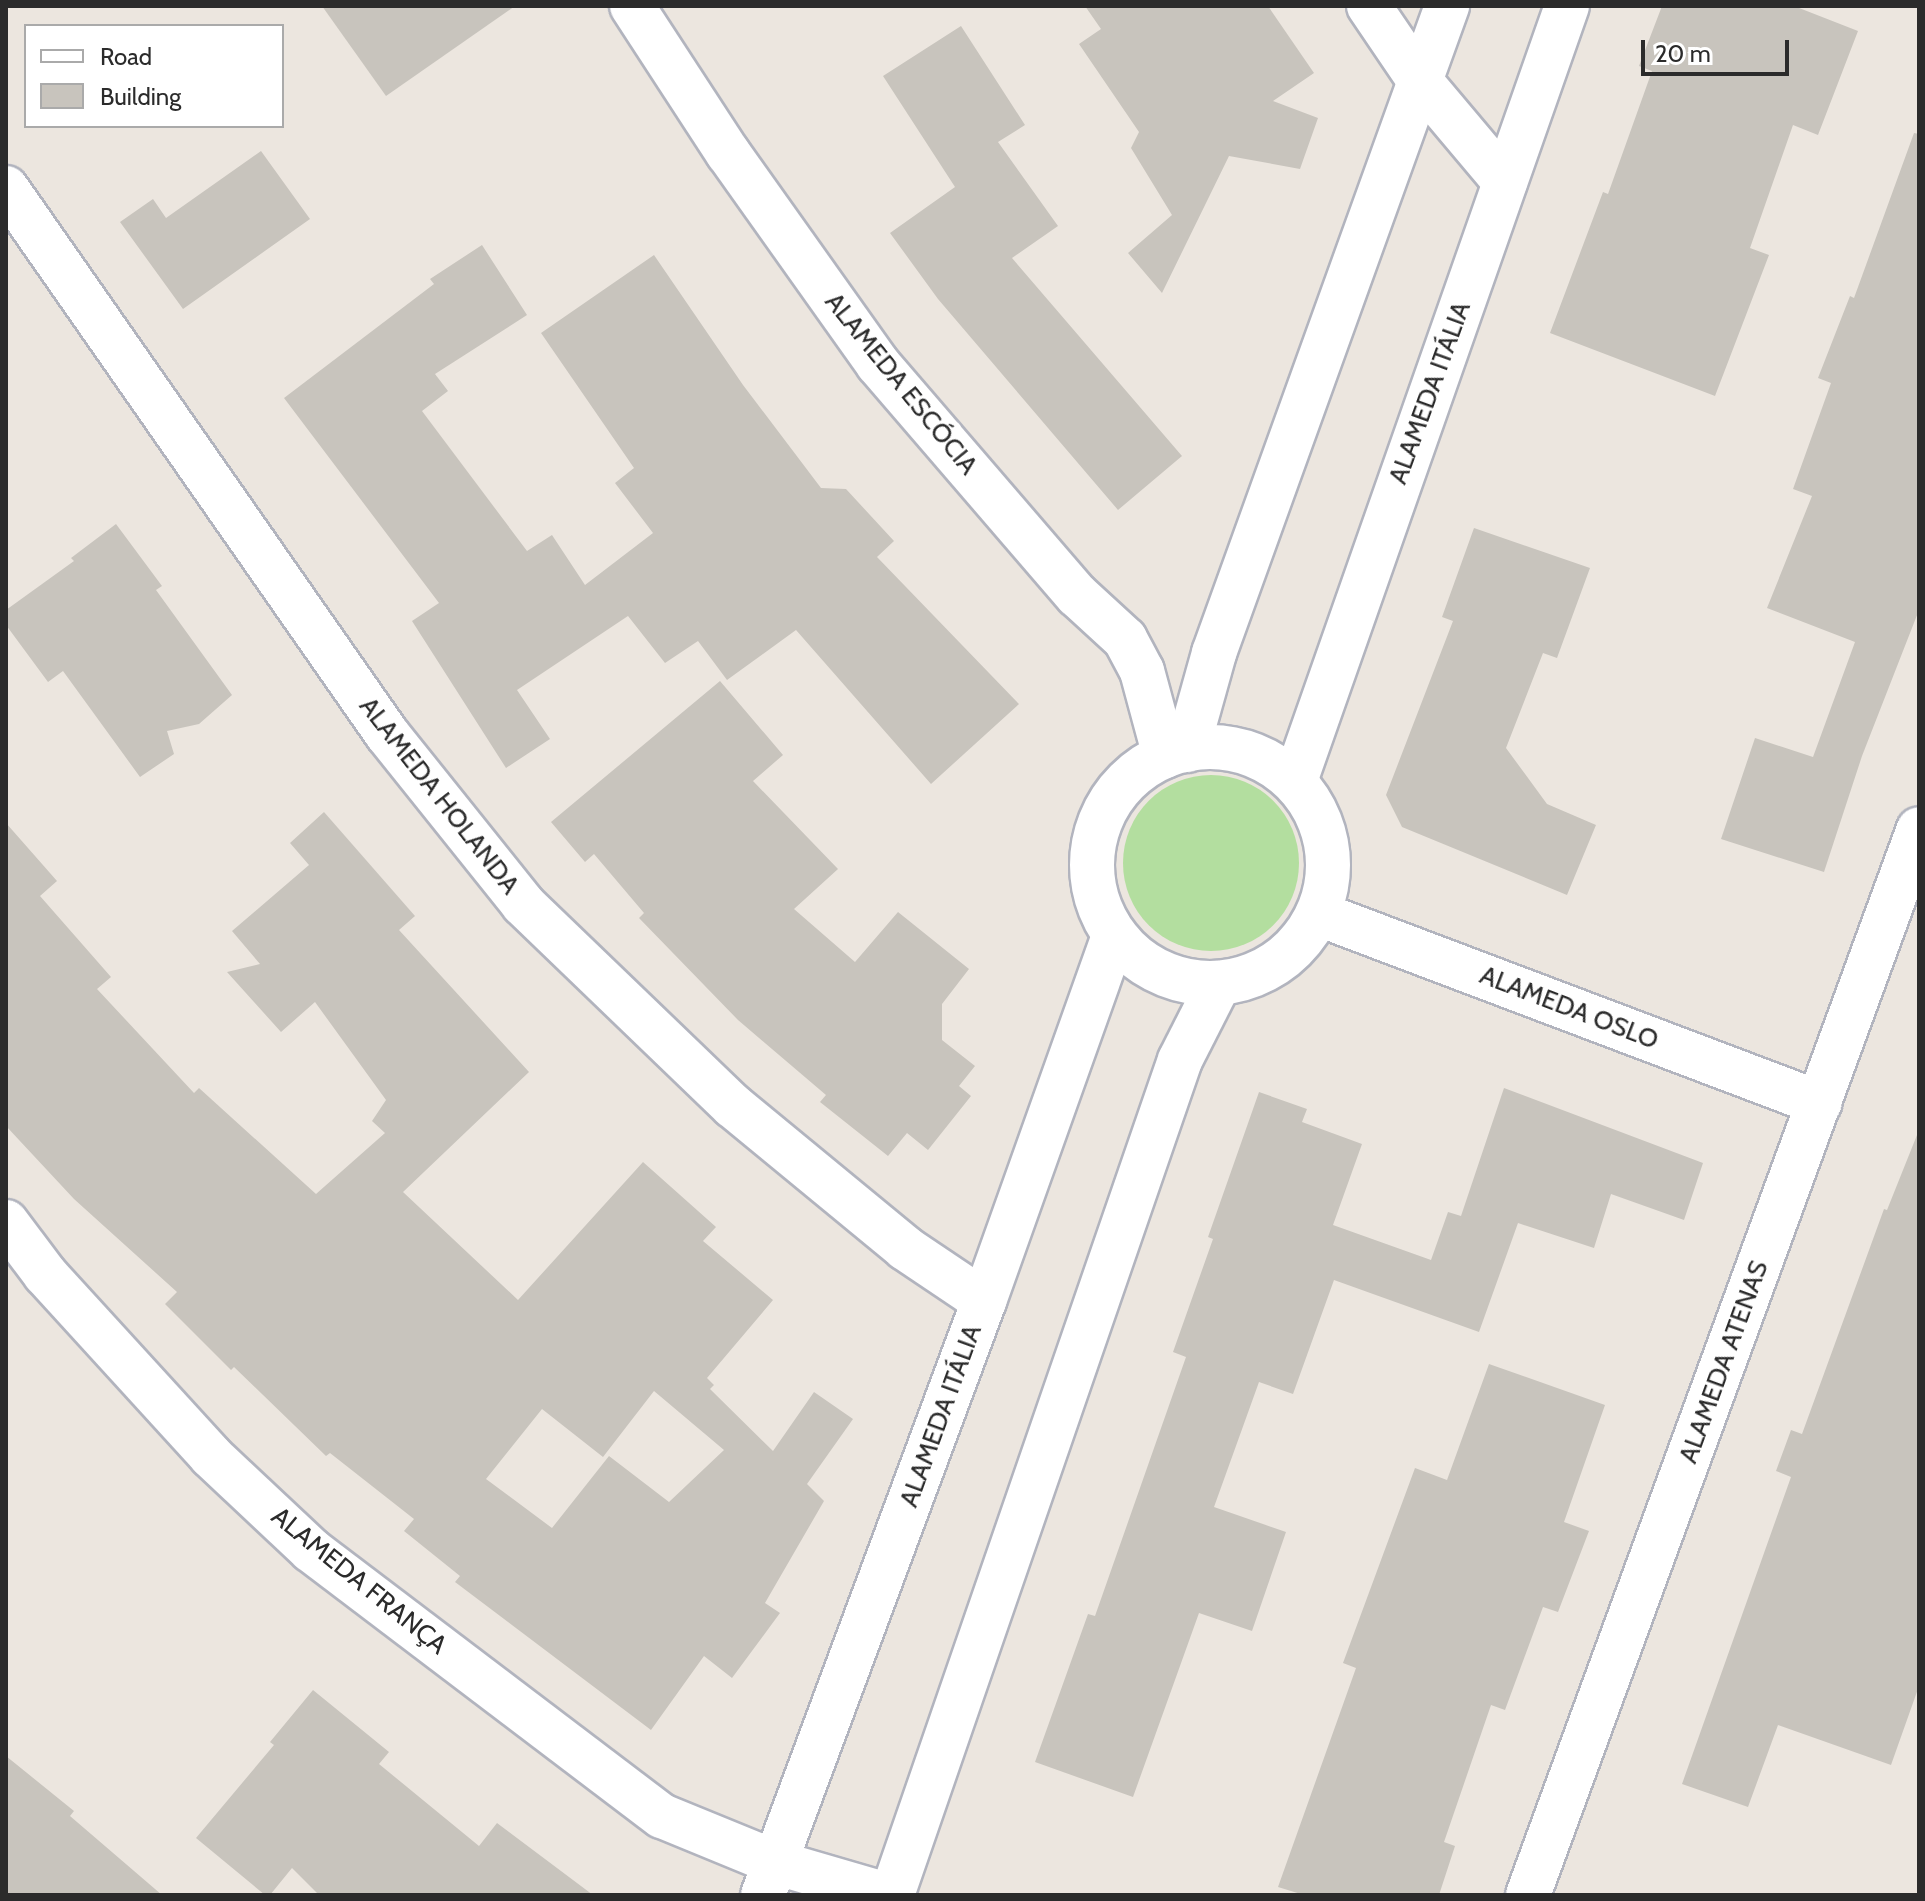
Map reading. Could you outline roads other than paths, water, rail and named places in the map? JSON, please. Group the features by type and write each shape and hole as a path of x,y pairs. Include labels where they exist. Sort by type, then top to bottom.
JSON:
{"street":[{"name":"ALAMEDA ESCÓCIA","path":"632,6 728,153 878,364 1077,595 1125,639 1142,671 1176,753"},
{"path":"1369,6 1420,81 1505,182"},
{"path":"1176,753 1447,6"},
{"name":"ALAMEDA ITÁLIA","path":"1295,781 1567,6"},
{"name":"ALAMEDA HOLANDA","path":"6,188 387,734 523,904 733,1106 905,1248 984,1301"},
{"path":"1226,748 1263,759 1295,781 1316,811 1328,844 1328,879 1319,914 1302,941 1279,963 1250,977 1219,983 1188,981 1160,972 1134,956 1114,935 1100,908 1092,879 1093,848 1101,818 1128,781 1176,753 1226,748"},
{"name":"ALAMEDA ATENAS","path":"1528,1895 1919,829"},
{"name":"ALAMEDA OSLO","path":"1319,914 1819,1103"},
{"name":"ALAMEDA ITÁLIA","path":"769,1878 984,1301 1114,935"},
{"path":"890,1895 1180,1060 1219,983"},
{"name":"ALAMEDA FRANÇA","path":"6,1222 45,1274 211,1456 311,1550 662,1816 769,1878 890,1895"}]}
